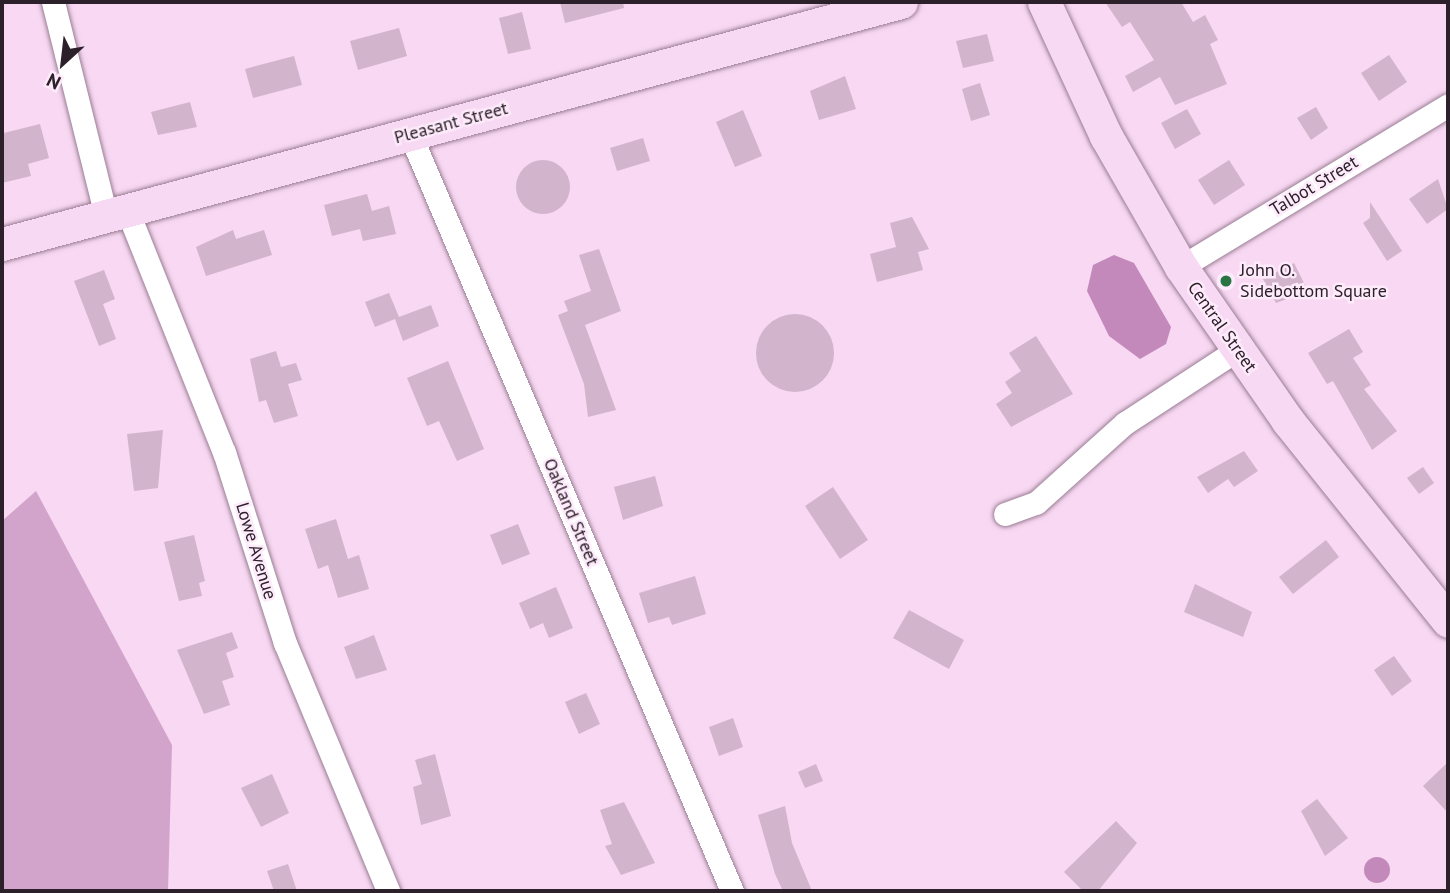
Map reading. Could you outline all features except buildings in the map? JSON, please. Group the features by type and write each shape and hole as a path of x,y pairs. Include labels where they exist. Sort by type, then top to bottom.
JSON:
{"main road":[{"name":"Pleasant Street","path":"2,244 901,2"},
{"name":"Central Street","path":"1044,2 1106,136 1181,267 1238,349 1448,621"}],"street":[{"name":"Lowe Avenue","path":"53,2 117,213 224,452 285,643 388,891"},
{"name":"Talbot Street","path":"1181,267 1448,105"},
{"name":"Oakland Street","path":"410,134 732,891"},
{"path":"1005,514 1036,503 1125,423 1238,349"}],"shaded area":[{"path":"1114,255 1134,263 1171,327 1166,344 1140,359 1109,336 1087,291 1093,265"},
{"path":"36,491 172,745 168,891 2,891 2,521"},
{"path":"1377,857 1387,860 1390,870 1387,880 1377,883 1367,880 1364,870 1367,860"}],"place":[{"name":"John O. Sidebottom Square","path":"1226,281"}]}
